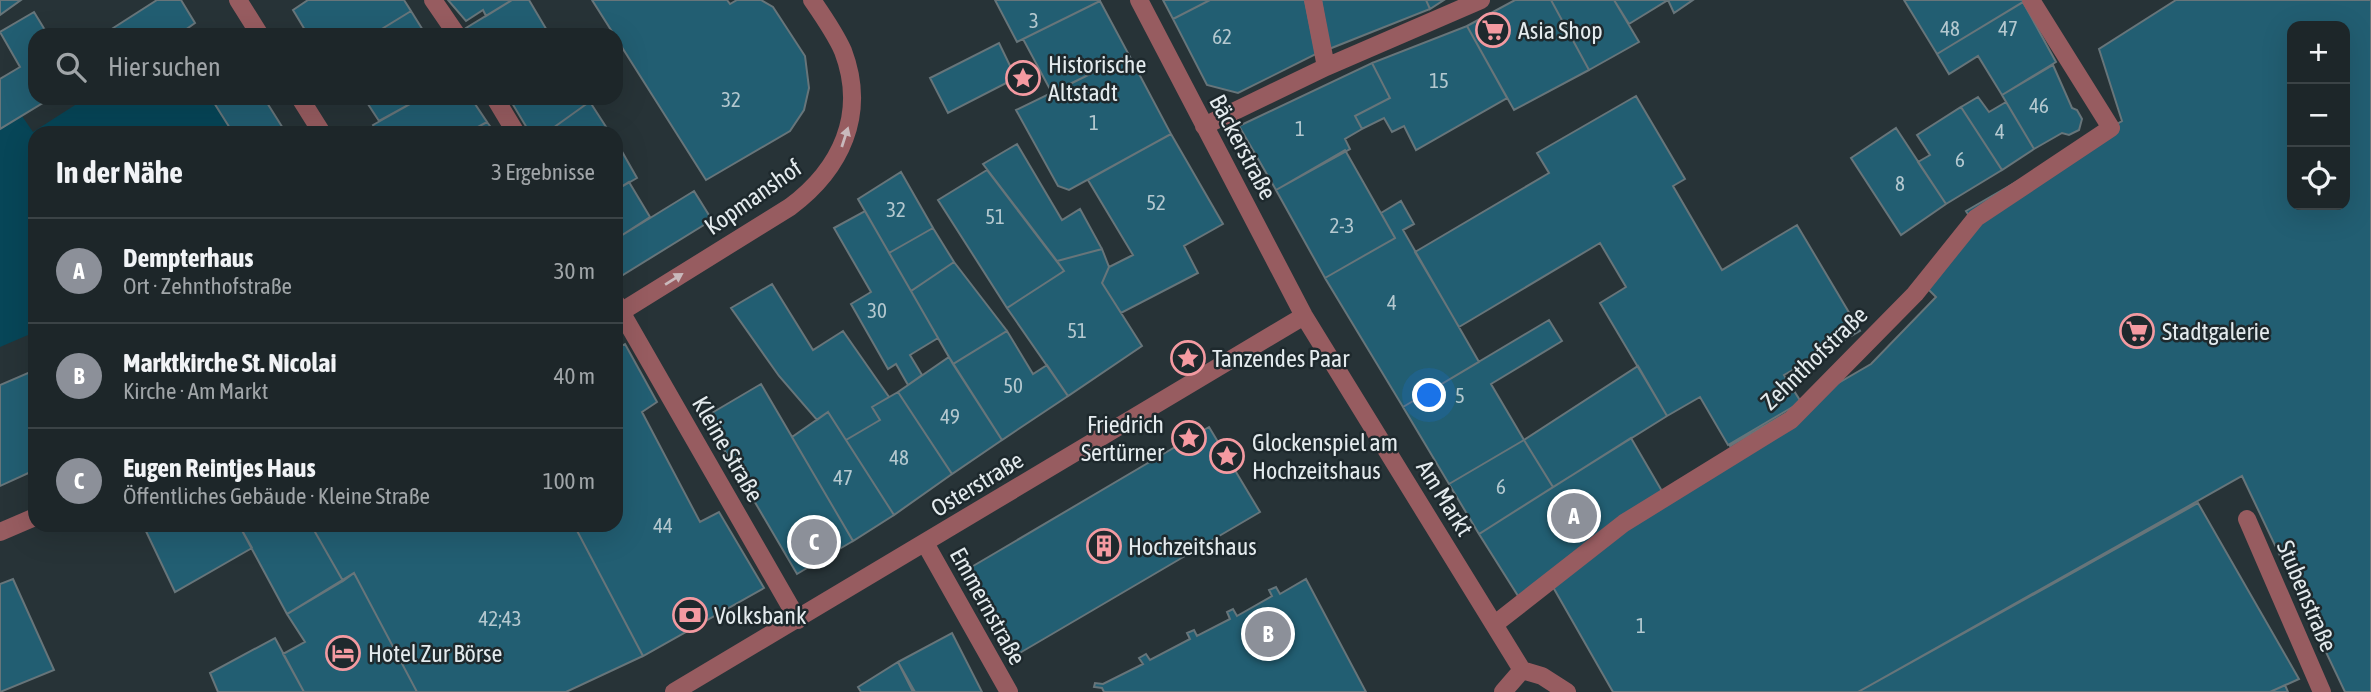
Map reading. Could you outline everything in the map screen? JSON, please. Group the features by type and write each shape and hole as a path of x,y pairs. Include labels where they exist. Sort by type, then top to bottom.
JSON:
{"street":[{"path":"238,0 256,28"},
{"path":"433,0 452,28"},
{"name":"Kopmanshof","path":"623,307 790,207 811,191 829,172 845,136 852,99 842,51 812,0"},
{"name":"Bäckerstraße","path":"1139,0 1304,316"},
{"path":"1313,0 1326,67"},
{"path":"1204,125 1326,67 1481,0"},
{"name":"Zehnthofstraße","path":"1494,624 1624,523 1791,421 1915,294 1976,218 2111,128 2031,0"},
{"path":"304,105 318,126"},
{"path":"499,105 512,126"},
{"name":"Osterstraße","path":"674,692 1304,316"},
{"name":"Am Markt","path":"1304,316 1522,670"},
{"name":"Kleine Straße","path":"623,319 798,620"},
{"name":"Stubenstraße","path":"2247,519 2322,692"},
{"path":"0,531 28,520"},
{"name":"Emmernstraße","path":"925,543 1009,692"},
{"path":"1503,692 1522,670 1542,676 1567,692"}],"shaded area":[{"path":"75,105 215,105 229,126 42,126"},
{"path":"22,116 29,126 28,335 0,347 0,129"}],"building":[{"path":"0,0 21,0 0,15"},
{"path":"157,0 181,0 195,23 188,28 113,28"},
{"path":"308,0 404,0 411,11 383,28 304,28 293,10"},
{"path":"448,0 512,0 486,16 483,10 466,21"},
{"path":"512,0 529,0 546,28 466,28"},
{"path":"592,0 727,0 730,4 737,0 761,0 773,7 805,56 809,88 804,110 790,131 706,180 623,49 623,28 610,28"},
{"path":"995,0 1100,0 1100,1 1017,42"},
{"path":"1163,0 1210,0 1173,19"},
{"path":"1210,0 1305,0 1316,54 1238,93 1207,85 1173,19"},
{"path":"1321,0 1426,0 1430,9 1329,49"},
{"path":"1426,0 1444,0 1430,9"},
{"path":"1515,0 1551,0 1589,70 1514,110 1467,26"},
{"path":"1551,0 1614,0 1639,42 1589,70"},
{"path":"1614,0 1668,0 1629,24"},
{"path":"1668,0 1693,0 1674,13"},
{"path":"1904,0 2022,0 2023,2 1937,54"},
{"name":"Stadtgalerie","path":"2176,0 2371,0 2371,692 2345,692 2242,476 1858,692 1613,692 1549,580 1736,457 1730,446 1871,364 1936,297 1920,281 1975,225 1966,211 2122,121 2099,49"},
{"path":"1100,1 1129,55 1052,93 1023,39"},
{"path":"2023,2 2056,62 2002,95 1978,56 1949,74 1937,54"},
{"path":"411,11 422,28 383,28"},
{"path":"34,12 44,28 28,28 28,105 39,105 0,129 0,79 20,67 0,32"},
{"path":"1467,26 1507,98 1416,150 1404,126 1392,132 1384,118 1362,129 1355,116 1390,98 1372,63"},
{"path":"999,43 1016,78 948,113 930,78"},
{"path":"1129,55 1171,134 1069,190 1058,186 1016,110"},
{"path":"1372,63 1390,98 1355,116 1362,129 1345,139 1350,149 1276,190 1239,126"},
{"path":"2053,65 2072,108 2077,110 2082,119 2079,130 2069,135 2062,133 2034,149 2002,95"},
{"path":"1636,96 1685,179 1673,186 1722,270 1797,225 1860,331 1784,375 1801,402 1728,445 1700,397 1667,416 1600,303 1626,287 1600,243 1459,327 1415,252 1549,173 1537,153"},
{"path":"1978,97 1989,112 2006,102 2034,149 2002,170 1961,107"},
{"path":"215,105 268,105 282,126 229,126"},
{"path":"369,105 408,105 379,121"},
{"path":"409,105 476,105 487,122 480,126 373,125"},
{"path":"513,105 585,105 556,126 526,126"},
{"path":"585,105 592,105 605,126 556,126"},
{"path":"1961,107 2002,170 1946,204 1918,162 1930,155 1917,135"},
{"path":"1896,128 1946,204 1901,235 1851,158"},
{"path":"1171,134 1223,224 1184,246 1198,273 1121,313 1102,283 1109,267 1133,255 1088,180"},
{"path":"1017,144 1062,220 1080,209 1102,249 1057,261 983,164"},
{"path":"1345,150 1395,238 1325,278 1276,190"},
{"path":"623,153 637,178 623,186"},
{"path":"987,170 1064,271 1007,308 938,200"},
{"path":"901,172 933,228 889,253 858,199"},
{"path":"629,182 650,217 623,234 623,186"},
{"path":"694,191 712,220 623,275 623,235"},
{"path":"1401,201 1414,224 1403,230 1479,362 1403,407 1325,278 1395,238 1381,213"},
{"path":"865,211 938,338 910,355 922,375 908,385 896,364 888,369 851,304 871,292 834,228"},
{"path":"933,228 954,262 911,291 889,253"},
{"path":"1102,249 1109,267 1102,283 1142,346 1068,396 1007,308 1064,271 1057,261"},
{"path":"954,262 1007,331 953,364 911,291"},
{"path":"772,284 813,350 843,331 889,397 872,407 880,420 846,440 828,412 817,420 779,376 731,308"},
{"path":"1549,320 1562,341 1491,384 1524,440 1449,484 1403,407"},
{"path":"1007,331 1033,374 1047,365 1068,396 1002,440 953,364"},
{"path":"625,344 657,402 642,412 700,522 719,512 764,588 643,656 578,532 623,532"},
{"path":"949,357 1002,440 952,474 898,392"},
{"path":"1638,366 1667,416 1553,487 1524,440"},
{"path":"28,373 28,473 0,486 0,385"},
{"path":"761,384 853,541 797,574 705,417"},
{"path":"898,392 952,474 894,515 846,440 880,420 872,407"},
{"path":"828,412 894,515 853,541 792,437"},
{"name":"Hochzeitshaus","path":"1209,427 1260,512 1018,654 968,569"},
{"path":"1631,438 1666,498 1520,599 1479,534"},
{"path":"1524,440 1553,487 1479,534 1449,484"},
{"path":"2198,503 2299,679 2270,692 1858,692"},
{"path":"146,532 243,532 252,548 175,592"},
{"path":"243,532 315,532 343,581 287,614"},
{"path":"315,532 578,532 643,656 566,692 417,692 354,573 343,581"},
{"path":"354,573 417,692 304,692 283,654 305,642 287,614"},
{"path":"13,579 54,670 0,692 0,584"},
{"path":"1306,579 1366,692 1104,692 1102,688 1094,687 1095,683 1103,684 1143,664 1139,658 1146,654 1150,660 1190,639 1187,633 1194,630 1197,636 1230,619 1227,612 1233,609 1237,616 1272,596 1269,590 1276,587 1280,594"},
{"path":"952,633 982,692 915,692 898,662"},
{"path":"275,638 304,692 218,692 210,673"},
{"path":"898,662 913,692 861,692 858,687"},
{"path":"2285,685 2288,692 2270,692"}],"place":[{"name":"Asia Shop","path":"1493,30"},
{"name":"Historische Altstadt","path":"1023,78"},
{"name":"Stadtgalerie","path":"2137,331"},
{"name":"Tanzendes Paar","path":"1188,358"},
{"name":"Friedrich Sertürner","path":"1189,438"},
{"name":"Glockenspiel am Hochzeitshaus","path":"1227,456"},
{"name":"Dempterhaus","path":"1574,516"},
{"name":"Eugen Reintjes Haus","path":"814,542"},
{"name":"Hochzeitshaus","path":"1104,546"},
{"name":"Volksbank","path":"690,615"},
{"name":"Marktkirche St. Nicolai","path":"1268,634"},
{"name":"Hotel Zur Börse","path":"343,653"}]}
